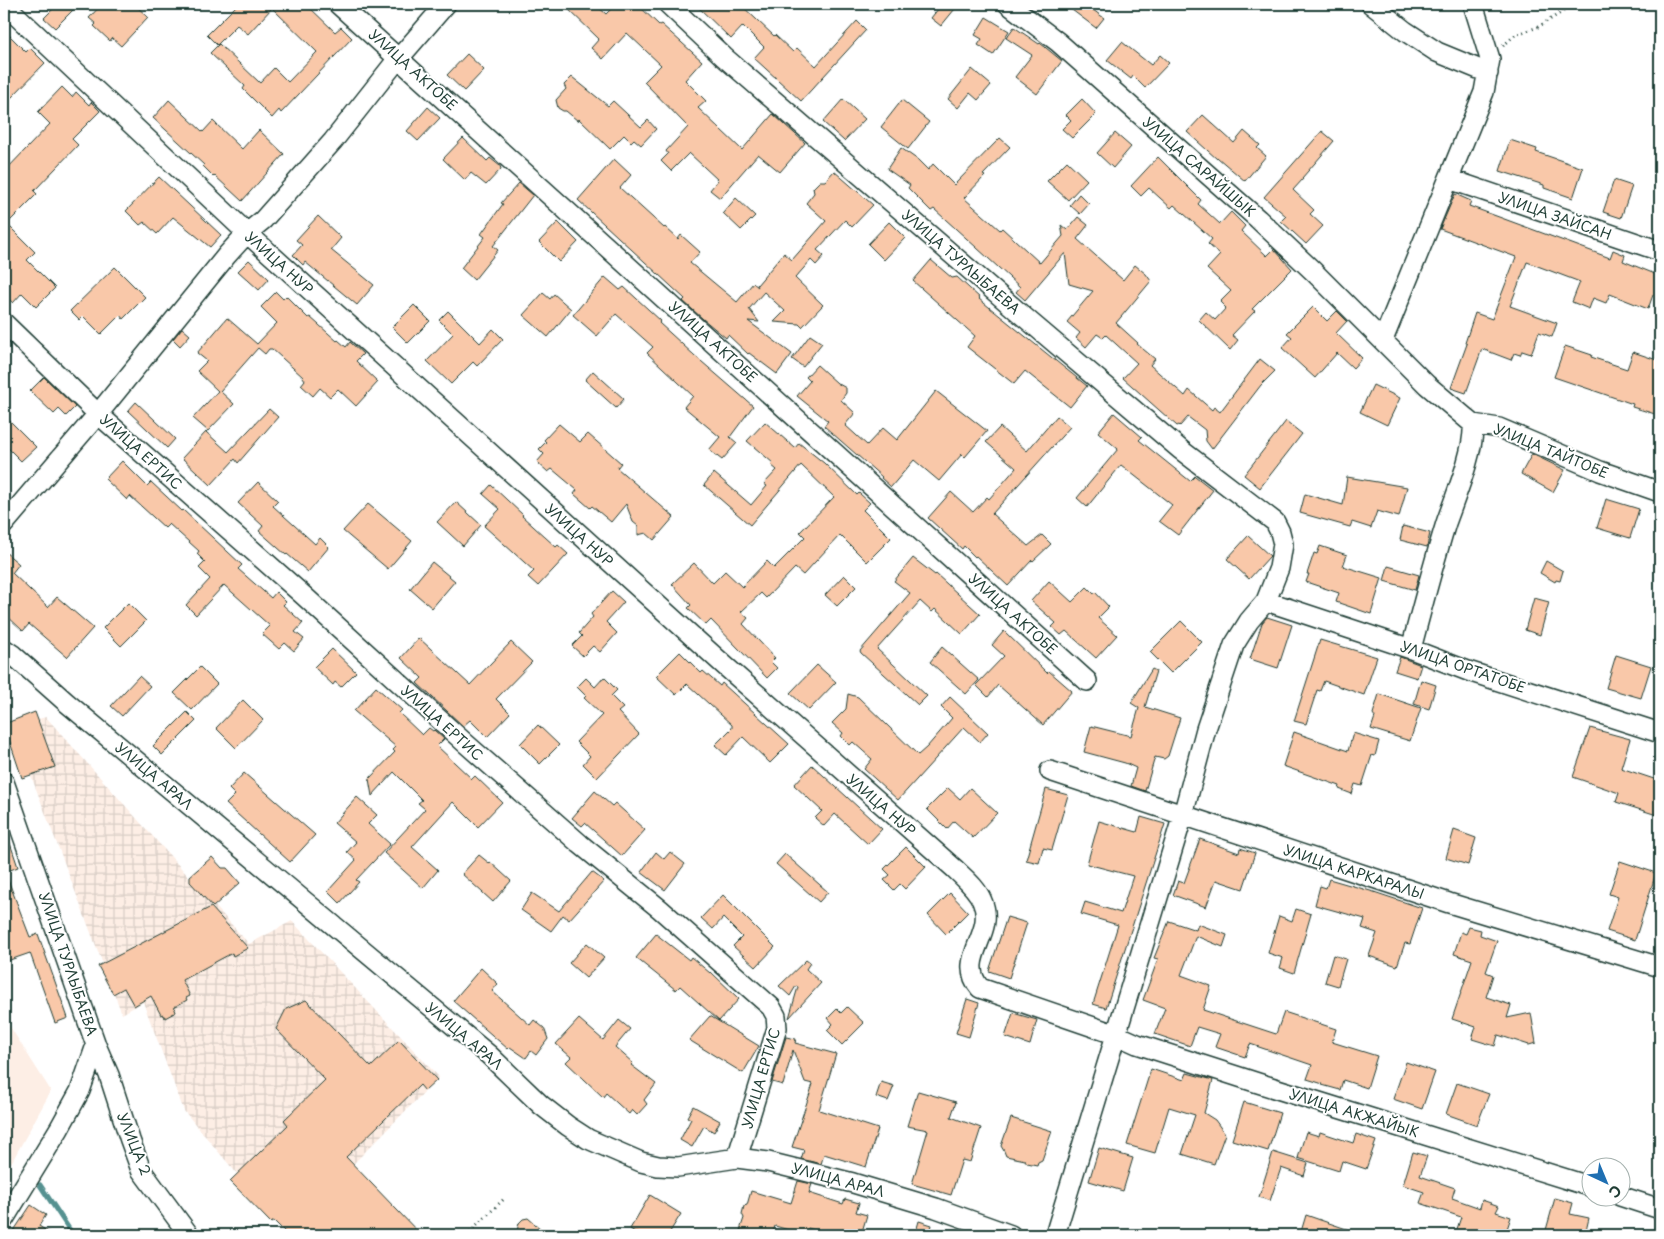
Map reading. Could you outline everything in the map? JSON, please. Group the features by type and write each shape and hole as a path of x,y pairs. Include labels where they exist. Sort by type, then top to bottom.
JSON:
{"street":[{"name":"УЛИЦА НУР","path":"4,4 247,233 724,665 954,869 976,891 985,911 984,930 973,957 971,970 973,980 980,988 1117,1035"},
{"name":"УЛИЦА АКТОБЕ","path":"338,4 400,58 1087,681"},
{"path":"4,524 98,414 227,255 247,233 263,220 333,141 446,4"},
{"name":"УЛИЦА ТУРЛЫБАЕВА","path":"668,4 724,57 1029,321 1181,450 1275,522 1280,532 1283,544 1279,568 1266,601 1249,621 1234,645 1206,729 1184,815 1055,1235"},
{"name":"УЛИЦА САРАЙШЫК","path":"1008,4 1058,42 1250,212 1383,340"},
{"path":"1371,4 1405,31 1437,52 1489,66"},
{"path":"1411,649 1436,554 1474,434 1473,424 1427,385 1383,340 1484,92 1489,66 1473,4"},
{"name":"УЛИЦА ЗАЙСАН","path":"1449,179 1660,251"},
{"name":"УЛИЦА ЕРТИС","path":"4,323 98,414 303,595 471,749 580,844 660,909 771,1007 776,1016 777,1028 738,1158"},
{"name":"УЛИЦА ТАЙТОБЕ","path":"1473,424 1499,428 1600,471 1660,492"},
{"name":"УЛИЦА ОРТАТОБЕ","path":"1266,601 1411,649 1468,671 1660,733"},
{"name":"УЛИЦА АРАЛ","path":"4,649 489,1055 541,1105 588,1139 641,1162 658,1166 678,1167 738,1158 768,1162 852,1183 936,1208 1011,1235"},
{"name":"УЛИЦА КАРКАРАЛЫ","path":"1050,771 1450,903 1660,968"},
{"name":"УЛИЦА ТУРЛЫБАЕВА","path":"4,784 96,1045 76,1098 4,1219"},
{"name":"УЛИЦА АКЖАЙЫК","path":"1117,1035 1137,1044 1258,1083 1582,1184"},
{"name":"УЛИЦА 2","path":"96,1045 110,1075 141,1170 189,1235"},
{"path":"1632,1200 1660,1209"}],"path":[{"path":"1489,66 1515,35 1538,27 1575,4"},
{"path":"466,1235 505,1198"}],"shaded area":[{"path":"46,717 249,944 292,921 439,1077 286,1232 184,1111 143,1002 122,1014 12,726"},
{"path":"4,1017 51,1091 4,1176"}],"building":[{"path":"58,4 79,4 55,28 44,18"},
{"path":"102,4 134,4 148,17 121,46 112,38 110,41 94,26 96,24 89,18"},
{"path":"238,4 306,4 335,32 341,27 352,38 281,113 279,110 272,118 243,89 245,86 210,53 219,44 260,83 274,68 288,82 317,52 272,8 248,34 237,25 217,45 207,35"},
{"path":"563,4 595,4 606,14 616,4 637,4 702,61 685,80 706,101 698,108 742,150 773,114 805,143 780,172 758,154 720,198 710,190 718,180 689,153 671,171 661,161 668,154 666,151 688,127 644,82 661,65 627,33 603,59 591,48 599,39"},
{"path":"695,4 740,4 793,52 797,48 816,66 857,21 866,30 801,101 754,58 764,47 743,26 731,39"},
{"path":"942,4 959,4 941,26 931,18"},
{"path":"1064,4 1085,4 1104,18 1096,28"},
{"path":"986,17 1009,31 993,55 978,45 982,39 975,35"},
{"path":"1014,27 1040,43 1062,61 1037,94 1015,77 1032,55 1006,38"},
{"path":"4,30 26,52 30,48 45,63 11,98 4,90"},
{"path":"1122,42 1151,65 1160,55 1169,63 1145,88 1133,76 1131,79 1107,60"},
{"path":"467,54 484,70 464,91 447,75"},
{"path":"972,69 991,85 978,100 970,93 958,108 948,99"},
{"path":"572,77 608,106 613,101 641,127 648,120 656,129 641,145 634,139 631,142 624,135 610,149 579,119 578,121 566,111 558,108 556,100 566,89 564,85"},
{"path":"62,87 72,97 76,92 89,105 91,102 100,111 72,139 78,145 34,191 37,194 7,224 35,252 27,260 55,288 36,307 22,293 13,303 4,295 4,172 50,124 38,112"},
{"path":"843,99 865,119 844,141 823,122"},
{"path":"1082,99 1096,114 1072,138 1062,129 1071,120 1066,115"},
{"path":"169,100 203,132 213,121 242,149 259,130 284,154 242,201 214,177 204,165 153,118"},
{"path":"902,100 929,122 908,149 881,127"},
{"path":"428,107 440,118 418,141 407,131"},
{"path":"1203,115 1234,143 1244,131 1260,145 1257,148 1266,156 1245,181 1187,132"},
{"path":"1322,131 1334,141 1293,190 1314,210 1310,214 1323,226 1306,244 1281,221 1286,216 1264,197"},
{"path":"1115,133 1131,147 1113,168 1097,153"},
{"path":"463,138 487,161 490,158 500,166 501,169 486,185 471,173 465,180 443,159"},
{"path":"1000,138 1010,147 964,198 1000,230 1002,228 1040,263 1063,236 1061,225 1067,230 1078,217 1088,225 1077,239 1123,280 1135,265 1146,274 1151,281 1116,323 1155,359 1150,365 1185,396 1189,390 1212,410 1214,407 1220,412 1260,359 1275,371 1261,385 1212,449 1206,441 1205,430 1188,417 1180,426 1177,426 1123,378 1137,363 1106,335 1103,338 1097,334 1086,347 1076,338 1080,333 1067,322 1093,291 1069,284 1065,253 1025,300 1016,292 1020,287 934,209 931,211 908,188 910,185 887,169 901,148 928,170 933,164 954,185"},
{"path":"1510,140 1537,149 1536,152 1583,168 1573,198 1544,188 1544,185 1500,171"},
{"path":"1158,157 1201,200 1198,204 1220,224 1231,212 1245,226 1241,231 1267,256 1274,249 1292,269 1252,309 1255,311 1232,335 1238,340 1230,350 1199,320 1206,312 1215,320 1226,308 1220,302 1231,291 1207,269 1220,255 1208,244 1212,239 1174,205 1171,208 1149,188 1141,196 1131,186"},
{"path":"614,159 631,175 620,188 664,228 678,239 681,235 700,252 690,263 737,302 753,283 758,287 757,285 784,253 792,260 826,221 806,203 814,193 813,188 820,181 825,181 834,171 873,205 852,227 845,220 817,250 824,256 816,265 811,260 795,278 823,305 802,327 799,324 774,322 785,311 764,292 749,309 759,322 748,321 792,354 777,374 748,354 728,335 726,338 703,319 683,301 685,299 578,200"},
{"path":"1067,161 1087,180 1068,200 1047,181"},
{"path":"159,177 221,235 210,247 173,217 157,234 144,222 140,225 126,211"},
{"path":"1614,180 1632,186 1621,218 1603,212"},
{"path":"519,183 533,195 493,246 498,250 474,280 461,268 485,237 481,234 503,204 501,203"},
{"path":"1079,194 1089,204 1080,214 1070,205"},
{"path":"1455,194 1471,201 1469,206 1610,258 1613,250 1625,255 1623,261 1660,276 1660,298 1653,295 1648,309 1610,294 1606,303 1593,298 1589,309 1572,302 1580,282 1527,262 1510,306 1557,323 1552,337 1539,332 1531,354 1522,351 1520,355 1514,353 1511,360 1482,349 1466,393 1451,388 1467,344 1465,343 1475,313 1492,319 1516,257 1440,229"},
{"path":"736,198 755,216 741,230 723,213"},
{"path":"318,216 341,238 331,250 374,285 357,305 305,262 303,265 293,255 302,245 296,240"},
{"path":"558,222 578,242 559,262 539,242"},
{"path":"889,222 905,238 884,260 868,244"},
{"path":"249,260 269,279 259,290 238,271"},
{"path":"931,260 952,278 957,277 979,299 1087,386 1070,407 1025,371 1014,384 967,347 975,336 913,281"},
{"path":"115,267 145,297 123,319 120,315 101,334 83,316 79,320 70,311"},
{"path":"605,277 620,290 624,287 661,321 659,323 753,406 730,437 737,443 722,460 709,450 720,437 684,407 693,396 647,353 653,347 616,314 597,336 573,315"},
{"path":"276,292 283,299 286,296 308,318 310,317 337,341 346,347 350,342 363,354 356,361 378,382 356,406 338,389 330,397 320,388 313,396 301,385 305,380 303,377 272,349 269,349 265,354 258,348 220,391 234,404 208,431 193,418 218,391 197,371 207,361 197,353 227,318 257,344 277,323 261,307"},
{"path":"543,293 550,299 554,294 571,309 548,337 523,315"},
{"path":"414,305 430,321 408,343 392,327"},
{"path":"1313,307 1327,321 1337,311 1347,321 1336,333 1362,358 1353,368 1337,353 1315,378 1282,348 1292,337 1287,333"},
{"path":"448,311 480,343 493,329 503,339 477,366 473,362 451,384 427,361 453,334 439,320"},
{"path":"182,328 190,335 180,346 173,339"},
{"path":"810,335 822,343 803,367 792,359"},
{"path":"1565,346 1627,369 1633,352 1660,361 1660,397 1655,414 1632,407 1633,404 1554,377"},
{"path":"817,365 837,383 846,388 846,393 841,400 855,413 845,425 867,445 883,428 897,440 936,391 987,431 965,457 962,454 939,481 914,460 891,487 824,426 828,421 797,396 810,381 806,377"},
{"path":"593,371 624,399 616,408 585,380"},
{"path":"44,377 75,407 66,416 59,409 54,414 30,391"},
{"path":"1373,385 1400,398 1387,425 1360,412"},
{"path":"136,402 175,439 167,448 128,411"},
{"path":"269,409 278,417 238,463 235,459 211,485 182,458 206,432 228,452"},
{"path":"1114,413 1142,437 1139,440 1190,481 1195,476 1213,490 1178,535 1159,521 1172,505 1121,465 1087,507 1077,498 1118,449 1098,432"},
{"path":"4,415 36,447 21,461 4,444"},
{"path":"1057,416 1070,427 992,514 1028,546 1042,535 1051,544 1032,560 1008,586 976,556 964,546 962,549 928,518 951,492 973,512 987,497 989,499 1016,468 986,442 1000,427 1027,451"},
{"path":"1286,421 1302,434 1260,488 1244,475"},
{"path":"765,422 795,448 799,443 824,463 857,495 859,493 870,503 863,510 891,538 867,562 840,535 803,575 795,568 766,598 761,593 741,612 748,618 743,624 775,658 771,662 777,668 767,678 711,620 706,625 688,608 691,605 672,584 694,563 713,583 725,571 742,587 767,561 774,568 805,537 800,532 834,497 801,465 750,525 704,485 714,473 751,505 767,486 764,484 777,470 771,465 773,463 747,441"},
{"path":"559,424 580,442 588,434 621,463 617,468 674,517 654,540 646,533 638,535 638,526 633,522 626,504 611,522 592,506 590,508 574,494 577,490 552,469 548,472 537,462 544,454 539,449 546,442 544,440"},
{"path":"1532,454 1565,470 1553,492 1521,474"},
{"path":"122,461 147,486 151,482 183,510 242,565 238,569 271,598 276,592 286,602 283,605 303,623 295,632 304,639 294,651 285,643 279,649 262,634 270,626 224,585 196,615 186,605 210,579 199,568 205,562 197,554 199,551 169,524 165,528 130,496 127,500 105,479"},
{"path":"1347,477 1407,487 1399,517 1377,511 1371,528 1352,522 1350,527 1300,513 1305,494 1343,505"},
{"path":"258,482 278,501 273,506 315,544 320,538 329,547 308,572 259,531 263,526 238,503"},
{"path":"491,485 556,547 558,545 568,554 538,586 528,577 534,571 484,526 500,509 483,494"},
{"path":"1606,499 1639,509 1630,538 1597,528"},
{"path":"456,502 481,525 463,546 437,522"},
{"path":"368,504 412,541 388,569 343,531"},
{"path":"1403,526 1430,533 1427,547 1400,540"},
{"path":"1248,536 1270,556 1249,579 1227,559"},
{"path":"1320,546 1347,555 1343,566 1382,578 1371,614 1336,602 1339,593 1306,582 1314,553 1317,554"},
{"path":"4,551 19,564 12,573 48,607 57,597 93,628 67,657 29,624 23,631 4,613"},
{"path":"913,558 936,574 980,614 962,634 935,609 932,612 920,601 877,649 927,696 918,705 860,651 910,593 894,581"},
{"path":"1546,561 1563,571 1560,581 1556,580 1555,582 1540,573"},
{"path":"432,562 455,581 432,608 410,589"},
{"path":"1388,566 1419,575 1415,590 1384,581"},
{"path":"844,575 856,587 837,606 825,595"},
{"path":"1049,581 1072,602 1087,587 1094,594 1095,592 1109,607 1098,618 1117,635 1096,658 1066,631 1061,635 1052,627 1056,623 1031,601"},
{"path":"612,591 624,602 606,622 617,633 600,652 593,646 583,656 572,646 582,636 579,633 593,617 591,614"},
{"path":"1534,598 1549,602 1540,635 1525,630"},
{"path":"128,603 146,621 121,646 103,628"},
{"path":"1267,617 1292,625 1278,668 1250,659 1262,623"},
{"path":"1181,621 1202,642 1171,673 1150,652"},
{"path":"1004,631 1047,673 1049,671 1072,691 1043,725 998,685 988,697 976,685 1004,656 992,645"},
{"path":"419,638 470,685 511,642 532,662 496,699 510,713 487,737 470,720 463,726 417,683 422,678 401,658"},
{"path":"1320,640 1377,657 1364,695 1324,681 1320,691 1317,690 1306,724 1294,721"},
{"path":"942,647 979,680 966,694 930,662"},
{"path":"332,649 356,672 341,687 335,682 333,685 314,667"},
{"path":"680,652 701,673 703,671 720,686 722,683 789,744 770,763 743,737 726,755 715,745 732,728 732,725 687,684 676,695 656,676"},
{"path":"1616,655 1651,666 1641,698 1606,688"},
{"path":"1400,657 1421,665 1417,678 1395,671"},
{"path":"817,665 836,682 809,710 790,693"},
{"path":"200,667 217,684 192,710 174,693"},
{"path":"1152,669 1156,671 1145,707 1180,718 1168,756 1164,759 1155,757 1145,791 1131,786 1136,768 1125,763 1084,752 1091,726 1131,736 1139,708 1131,703"},
{"path":"139,676 150,686 122,716 111,706"},
{"path":"604,677 617,690 611,696 623,708 618,712 639,734 597,778 583,764 590,756 576,742 602,715 584,698 586,696 577,687 586,678 595,687"},
{"path":"1421,680 1436,685 1429,709 1414,704"},
{"path":"376,687 402,710 399,713 422,735 429,728 444,739 437,746 472,779 475,776 502,802 478,827 453,802 412,847 438,870 423,888 384,853 425,809 418,803 422,800 394,772 372,796 369,779 395,752 393,750 396,747 354,711"},
{"path":"848,694 858,697 918,755 952,718 941,707 950,697 988,733 980,742 964,727 898,800 864,769 872,759 853,742 850,745 841,736 843,733 832,723 846,709"},
{"path":"1379,694 1421,708 1410,741 1371,729"},
{"path":"243,700 263,720 236,748 216,728"},
{"path":"35,712 55,767 22,778 4,724"},
{"path":"187,712 196,721 162,755 153,746"},
{"path":"538,725 559,745 540,764 520,744"},
{"path":"1590,728 1630,739 1621,768 1660,781 1660,816 1616,802 1619,793 1573,777"},
{"path":"1294,732 1348,751 1353,733 1379,741 1375,756 1372,755 1362,786 1355,784 1352,794 1339,789 1340,786 1283,766"},
{"path":"812,765 882,829 868,844 835,814 824,826 815,818 822,811 794,785"},
{"path":"244,773 315,835 290,862 226,804 235,795 229,789"},
{"path":"948,788 960,799 970,788 997,813 973,838 954,821 947,829 927,809"},
{"path":"1046,789 1068,795 1052,850 1043,848 1039,863 1026,860"},
{"path":"595,791 612,806 615,803 645,830 622,856 585,823 582,826 572,818"},
{"path":"357,797 377,815 368,824 390,844 356,880 359,882 340,903 328,891 356,860 347,852 356,842 334,823"},
{"path":"1141,817 1165,824 1106,1008 1093,1004 1118,925 1081,914 1085,902 1121,913 1133,876 1087,864 1099,821 1137,832"},
{"path":"1454,830 1476,838 1468,865 1446,858"},
{"path":"6,831 18,867 5,872 30,937 38,934 68,1018 55,1023 30,953 4,962 4,832"},
{"path":"1200,839 1239,853 1240,848 1255,853 1243,889 1216,880 1206,907 1173,895 1178,881 1184,883"},
{"path":"906,847 926,867 905,889 900,884 894,890 884,880 890,875 884,869"},
{"path":"656,852 664,859 670,852 685,864 665,890 641,872"},
{"path":"785,854 828,892 819,902 776,864"},
{"path":"479,855 490,862 511,881 493,902 462,874"},
{"path":"212,857 222,868 227,868 240,883 213,907 190,882 190,876"},
{"path":"1620,861 1656,873 1635,940 1607,931 1618,897 1609,894"},
{"path":"592,872 604,881 569,920 563,915 551,931 521,910 532,893 559,911"},
{"path":"1329,879 1422,908 1410,944 1405,943 1397,966 1369,956 1377,933 1362,928 1365,919 1315,905 1320,886 1326,888"},
{"path":"950,893 968,912 946,934 928,915"},
{"path":"723,895 775,947 756,967 733,946 742,937 723,918 713,929 701,918"},
{"path":"211,907 248,948 233,956 232,953 182,980 190,996 186,998 187,1000 174,1007 176,1012 165,1018 163,1014 161,1015 151,996 134,1006 124,988 113,994 98,966"},
{"path":"1296,909 1311,914 1294,973 1280,968 1283,958 1268,953 1279,916 1292,921"},
{"path":"1007,917 1027,923 1009,978 989,971"},
{"path":"1169,921 1196,930 1198,924 1227,935 1223,947 1196,936 1181,975 1211,986 1203,1010 1276,1034 1284,1012 1336,1029 1332,1042 1377,1056 1367,1088 1343,1080 1340,1090 1322,1085 1307,1079 1312,1065 1250,1044 1245,1057 1215,1047 1220,1034 1197,1027 1190,1046 1155,1034 1165,1008 1143,1000 1158,959 1154,958"},
{"path":"1469,927 1481,930 1480,935 1497,941 1486,972 1493,975 1486,997 1511,1005 1507,1018 1531,1013 1536,1043 1529,1045 1498,1035 1495,1046 1472,1039 1476,1027 1452,1019 1472,960 1454,954 1461,932 1466,934"},
{"path":"656,934 689,960 691,957 711,972 739,999 719,1021 680,986 676,990 636,958"},
{"path":"587,943 604,958 586,978 569,963"},
{"path":"1333,955 1346,959 1338,986 1325,982"},
{"path":"806,960 810,963 806,969 821,983 789,1018 798,987 796,986 790,996 779,986"},
{"path":"481,968 498,984 492,991 530,1025 534,1020 544,1028 548,1039 536,1055 531,1051 526,1058 510,1047 508,1049 453,1001"},
{"path":"967,999 979,1003 969,1037 956,1033"},
{"path":"306,1000 371,1067 399,1040 437,1080 425,1091 420,1085 346,1157 421,1235 288,1235 274,1221 271,1223 230,1181 288,1125 284,1120 325,1080 276,1029 286,1009"},
{"path":"847,1007 864,1023 842,1045 827,1030 833,1024 828,1018 837,1009 841,1013"},
{"path":"1013,1013 1037,1020 1030,1045 1005,1037"},
{"path":"710,1016 759,1046 743,1073 689,1040"},
{"path":"579,1019 603,1040 619,1020 630,1029 615,1047 633,1063 631,1065 656,1084 644,1100 647,1104 637,1115 632,1110 629,1114 606,1093 603,1097 566,1062 571,1057 556,1044"},
{"path":"786,1037 796,1039 795,1043 836,1054 819,1110 878,1129 866,1167 824,1154 821,1164 801,1159 804,1150 792,1147 813,1084 805,1082 793,1050 783,1085 772,1082"},
{"path":"1406,1062 1435,1072 1422,1109 1393,1099"},
{"path":"1151,1069 1184,1080 1187,1073 1213,1080 1204,1113 1215,1120 1225,1134 1214,1164 1182,1154 1195,1115 1169,1107 1155,1153 1127,1145"},
{"path":"881,1082 894,1086 888,1101 876,1097"},
{"path":"1457,1083 1489,1094 1477,1125 1446,1114"},
{"path":"918,1091 956,1102 951,1117 981,1128 970,1162 962,1160 951,1195 912,1184 928,1130 907,1126"},
{"path":"1244,1102 1280,1113 1268,1151 1232,1140"},
{"path":"693,1106 720,1121 714,1132 704,1126 692,1147 680,1140 691,1119 687,1117"},
{"path":"1011,1118 1052,1131 1042,1160 1037,1165 1006,1156 1001,1146"},
{"path":"1306,1132 1319,1136 1320,1132 1353,1143 1356,1134 1376,1141 1366,1169 1342,1161 1339,1171 1298,1158"},
{"path":"1099,1148 1133,1158 1123,1191 1089,1181"},
{"path":"1273,1152 1308,1163 1304,1176 1281,1168 1270,1201 1259,1197"},
{"path":"1413,1152 1427,1156 1420,1176 1455,1188 1452,1198 1480,1208 1482,1200 1499,1206 1496,1212 1511,1217 1505,1235 1455,1235 1461,1217 1420,1203 1424,1192 1403,1185"},
{"path":"798,1181 812,1184 809,1193 843,1204 845,1199 859,1203 856,1212 867,1215 861,1235 831,1235 808,1228 806,1235 775,1226 772,1235 759,1235 740,1230 744,1218 742,1214 744,1206 747,1205 751,1191 791,1203"},
{"path":"650,1195 681,1214 668,1235 640,1235 630,1229"},
{"path":"1555,1198 1573,1203 1570,1214 1589,1218 1585,1235 1564,1235 1546,1230"},
{"path":"31,1205 46,1215 39,1226 53,1235 11,1235"},
{"path":"1306,1215 1355,1232 1355,1235 1300,1235"},
{"path":"528,1218 548,1235 516,1235 519,1223 523,1219"},
{"path":"919,1221 932,1225 929,1235 915,1235"}],"waterway":[{"path":"40,1185 73,1235"}]}
